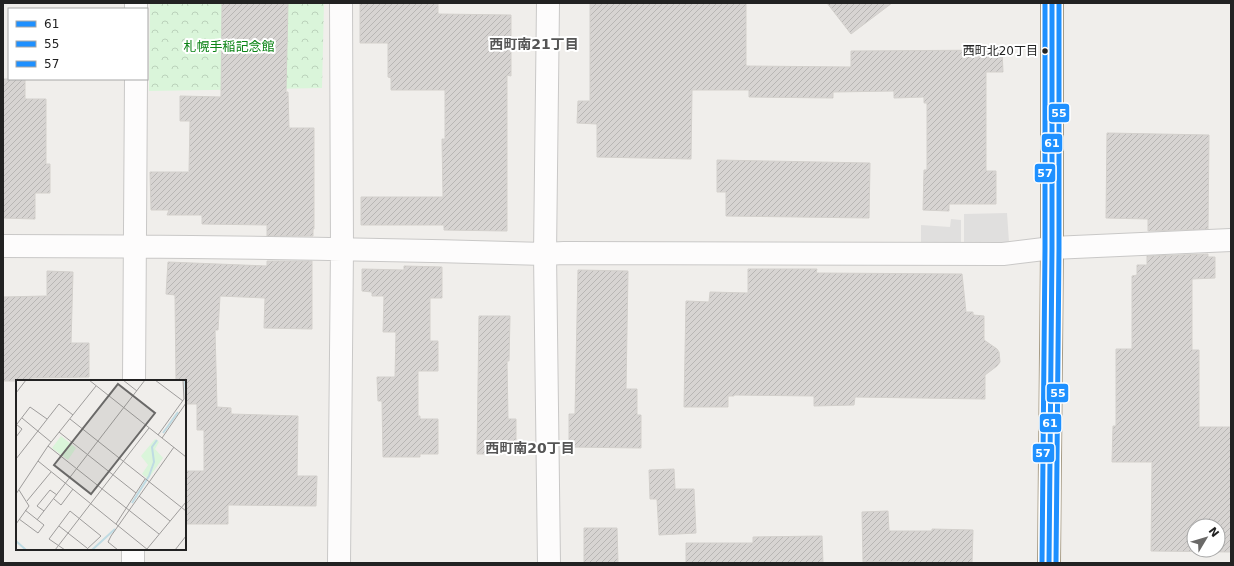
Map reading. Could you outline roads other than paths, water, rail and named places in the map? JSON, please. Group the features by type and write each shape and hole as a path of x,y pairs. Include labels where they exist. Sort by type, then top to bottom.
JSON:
{"main road":[{"path":"1049,563 1052,248 1052,3"}],"street":[{"path":"339,563 342,249 341,3"},
{"path":"548,3 545,254 549,563"},
{"path":"134,380 136,80"},
{"path":"3,246 342,249 545,254 1003,254 1052,248 1231,240"},
{"path":"133,550 133,563"}],"place":[{"name":"西町北20丁目","path":"1045,51"}],"district":[{"name":"西町南21丁目","path":"534,44"},
{"name":"西町南20丁目","path":"530,448"}],"park label":[{"name":"札幌手稲記念館","path":"229,46"}]}
